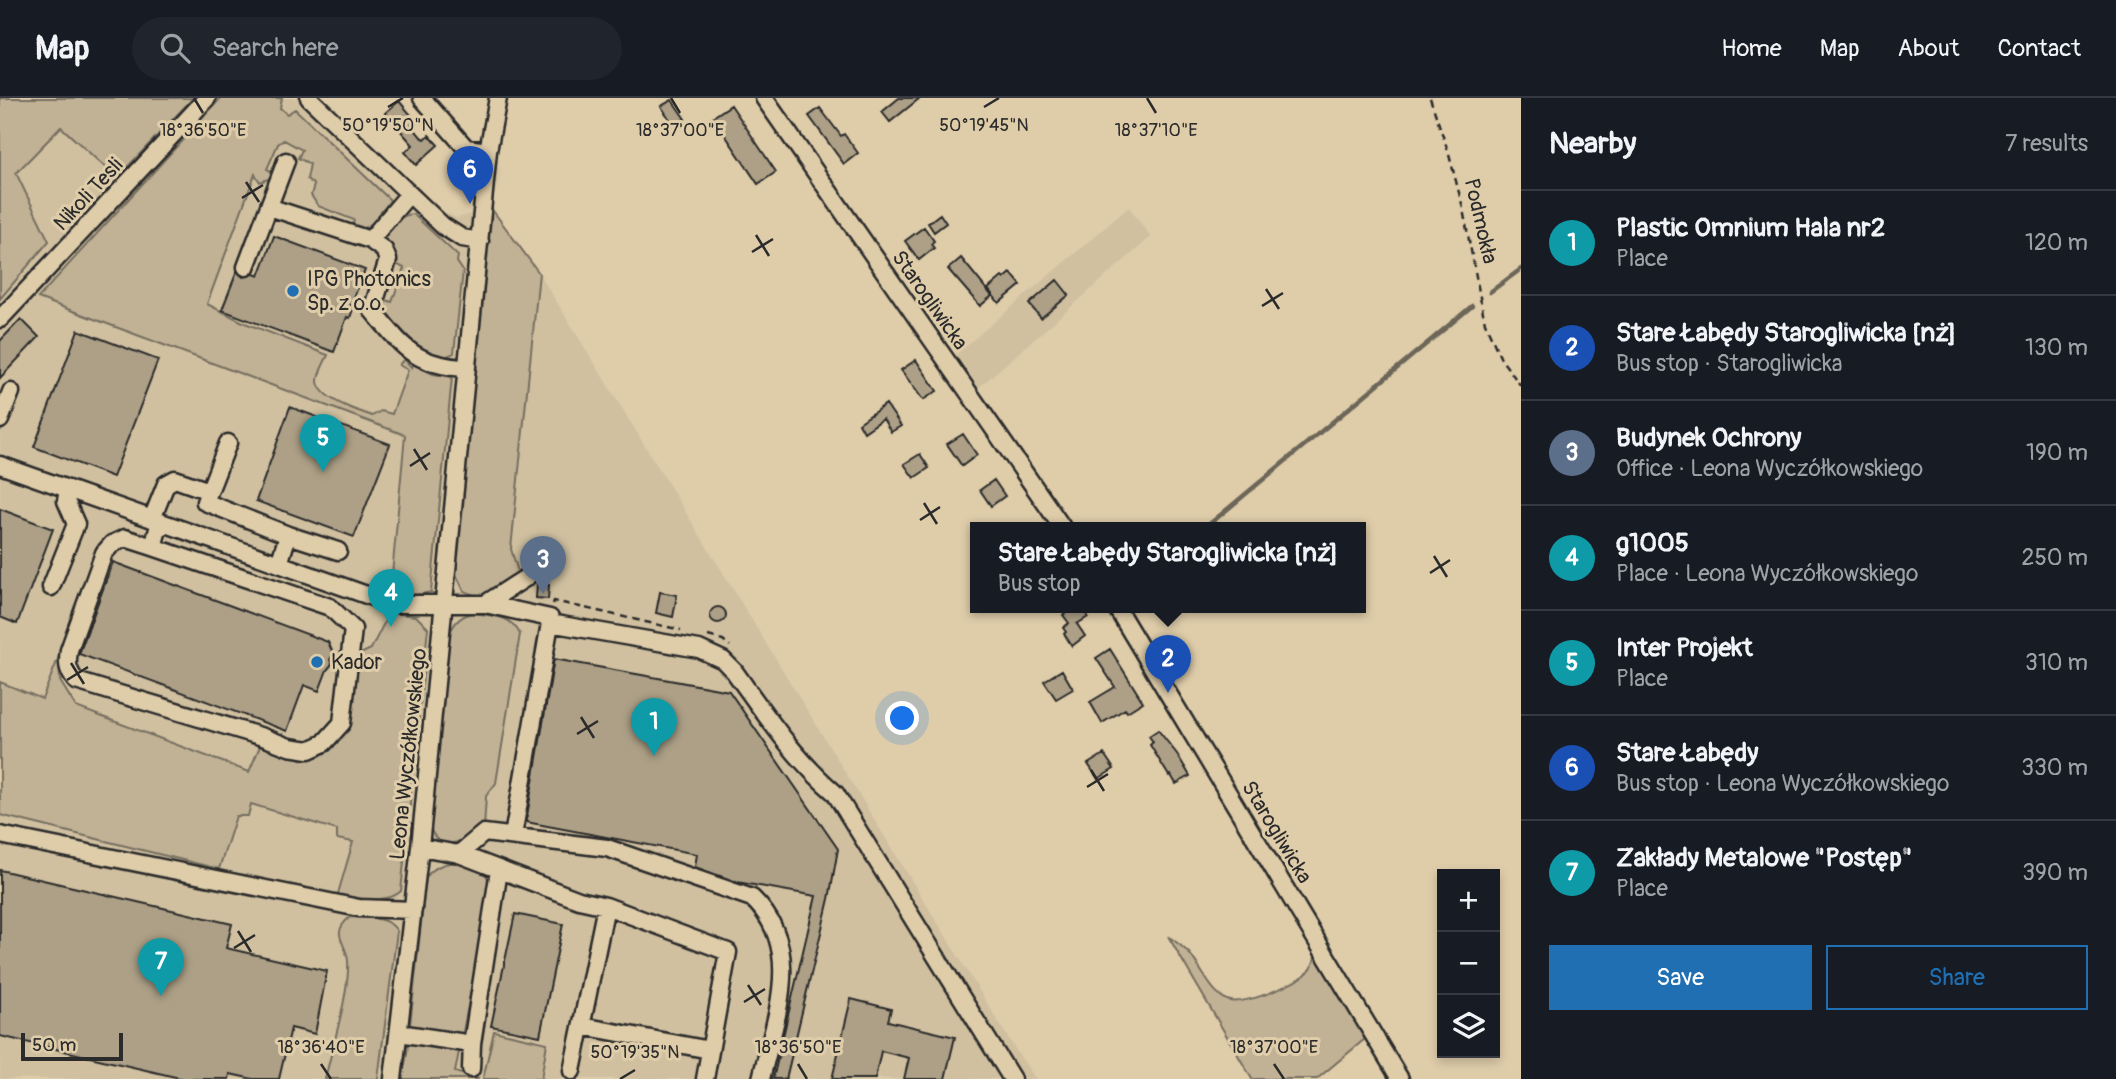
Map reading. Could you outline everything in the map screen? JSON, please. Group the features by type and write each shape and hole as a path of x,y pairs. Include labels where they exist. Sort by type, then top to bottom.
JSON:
{"street":[{"name":"Nikoli Tesli","path":"0,319 207,98"},
{"path":"309,98 451,233 480,241"},
{"path":"422,98 466,148 488,151"},
{"name":"Leona Wyczółkowskiego","path":"393,1079 420,847 488,151 498,98"},
{"name":"Starogliwicka","path":"764,98 1059,522"},
{"path":"246,267 286,161"},
{"path":"370,240 409,194"},
{"path":"269,207 370,240 384,250 388,260 372,310 414,356 436,364 467,368"},
{"path":"0,420 11,392"},
{"path":"228,443 205,502 288,535 338,551"},
{"path":"0,465 392,604 485,604 550,618 513,836"},
{"path":"153,547 156,520 166,484 175,479 209,491"},
{"path":"51,587 76,524 66,501 68,489"},
{"path":"279,564 288,535"},
{"path":"125,538 153,547 330,607 353,629 342,723 324,743 309,750 289,747 76,681 67,664 69,649 104,553 112,544 125,538"},
{"path":"485,604 527,577"},
{"path":"330,607 345,587"},
{"name":"Starogliwicka","path":"1120,613 1400,1079"},
{"path":"550,623 699,649 723,660 789,746 818,779 835,793 1012,1079"},
{"path":"459,854 485,833 607,848 752,898 762,907 775,929 783,965 782,988 761,1079"},
{"path":"0,835 359,908 413,910"},
{"path":"420,847 459,854 579,901 606,906 728,952 705,1079"},
{"path":"471,1069 472,1044 499,870"},
{"path":"572,1071 606,906"},
{"path":"582,1026 710,1050"},
{"path":"399,1033 472,1044"}],"path":[{"name":"Podmokła","path":"1430,98 1462,204 1485,323 1501,359 1521,386"},
{"path":"544,600 554,601"}],"shaded area":[{"path":"0,98 323,98 443,212 457,218 491,208 539,273 1036,1079 0,1079 0,299 49,241 0,140"},
{"path":"0,98 193,98 117,178 61,127 16,173 49,241 0,299"},
{"path":"221,98 282,98 280,108 287,114 295,109 390,200 369,225 351,231 354,220 318,206 311,195 314,185 307,179 310,164 298,158 302,150 284,140 278,144 267,169 273,172 271,178 260,182 255,174 207,304 245,323 328,355 318,378 320,387 332,399 372,416 381,411 392,414 408,370 399,365 404,359 412,368 413,364 433,374 452,377 431,592 401,598 390,596 405,435 38,298"},
{"path":"1129,207 1151,237 977,389 954,356"},
{"path":"491,208 539,273 511,549 519,575 483,598 464,591 455,572"},
{"path":"413,214 458,256 457,262 463,271 454,353 446,356 432,355 420,347 398,326 384,307 386,300 392,302 404,268 396,264 397,257 385,238 395,222 403,216"},
{"path":"389,613 416,616 428,628 401,891 395,895 380,899 337,897 353,842 337,839 337,830 251,804 248,816 236,816 219,869 0,815 0,682 42,699 59,656 60,681 76,707 249,772 260,746 304,760 320,756 340,739 350,723 356,656 371,649"},
{"path":"472,613 506,619 520,634 496,783 486,796 484,828 448,844 435,837 430,828 448,639 456,622"},
{"path":"459,862 484,873 491,889 455,1072 479,1079 402,1079 426,877 440,866"},
{"path":"350,917 382,920 397,931 378,1079 325,1079 348,973 347,955 340,934 344,923"},
{"path":"1168,936 1189,953 1221,996 1234,1001 1269,993 1302,977 1312,966 1316,947 1372,1033 1317,1079 1252,1079"},
{"path":"494,1031 547,1043 541,1079 483,1079"}],"building":[{"path":"899,98 920,98 890,122 882,112"},
{"path":"672,100 685,119 674,126 661,106"},
{"path":"399,101 411,115 406,119 421,137 425,139 429,135 438,145 416,165 405,152 413,145 385,113"},
{"path":"731,105 776,172 758,184 713,117"},
{"path":"820,108 858,153 844,164 809,116"},
{"path":"940,214 946,223 934,232 928,223"},
{"path":"924,227 934,241 931,244 934,248 919,260 905,241"},
{"name":"IPG Photonics Sp. z o.o.","path":"274,236 365,270 351,305 354,306 350,318 347,317 334,352 222,310 237,271 243,277 254,274 259,276"},
{"path":"961,258 992,296 980,306 948,269"},
{"path":"1011,273 1021,285 999,303 988,289"},
{"path":"1057,280 1069,295 1041,318 1029,304"},
{"path":"21,319 39,337 0,378 0,341"},
{"path":"78,330 158,360 113,477 34,447"},
{"path":"916,360 937,391 923,400 901,370"},
{"path":"886,404 901,426 891,432 883,419 864,432 859,423"},
{"path":"290,407 390,444 354,537 256,501"},
{"path":"963,434 977,455 962,466 947,444"},
{"path":"920,454 929,468 914,478 904,464"},
{"path":"994,480 1005,496 991,506 980,490"},
{"path":"0,509 53,529 17,624 0,617"},
{"path":"113,562 328,642 333,653 330,660 332,664 319,691 304,685 287,731 79,654"},
{"path":"537,584 549,585 548,599 536,598"},
{"path":"660,592 677,595 673,617 656,613"},
{"path":"715,607 721,607 726,615 724,621 715,623 710,618 710,612"},
{"path":"1085,613 1088,617 1077,624 1085,636 1072,646 1064,634 1066,632 1063,628 1069,623 1063,615"},
{"path":"1110,649 1143,702 1102,723 1090,702 1115,687 1096,658"},
{"path":"554,659 729,691 838,849 829,899 786,1079 773,1079 816,896 737,882 695,867 697,854 526,822"},
{"path":"1062,670 1073,689 1056,699 1044,681"},
{"path":"1158,730 1190,776 1176,784 1150,745 1153,742 1149,736"},
{"path":"1104,754 1114,769 1098,779 1088,764"},
{"path":"0,870 232,924 226,948 327,971 315,1034 291,1028 279,1079 253,1079 230,1074 229,1079 184,1079 0,1036"},
{"path":"515,914 563,924 540,1036 491,1026"},
{"path":"851,999 891,1009 888,1021 955,1037 945,1079 904,1079 909,1058 881,1051 875,1079 832,1079"}],"waterway":[{"path":"1490,292 1521,269"},
{"path":"1212,522 1472,306"}],"place":[{"name":"Stare Łabędy","path":"470,204"},
{"name":"IPG Photonics Sp. z o.o.","path":"293,291"},
{"name":"Inter Projekt","path":"323,472"},
{"name":"Budynek Ochrony","path":"543,594"},
{"name":"g1005","path":"391,627"},
{"name":"Kador","path":"317,662"},
{"name":"Stare Łabędy Starogliwicka [nż]","path":"1168,693"},
{"name":"Plastic Omnium Hala nr2","path":"654,756"},
{"name":"Zakłady Metalowe \"Postęp\"","path":"161,996"}]}
